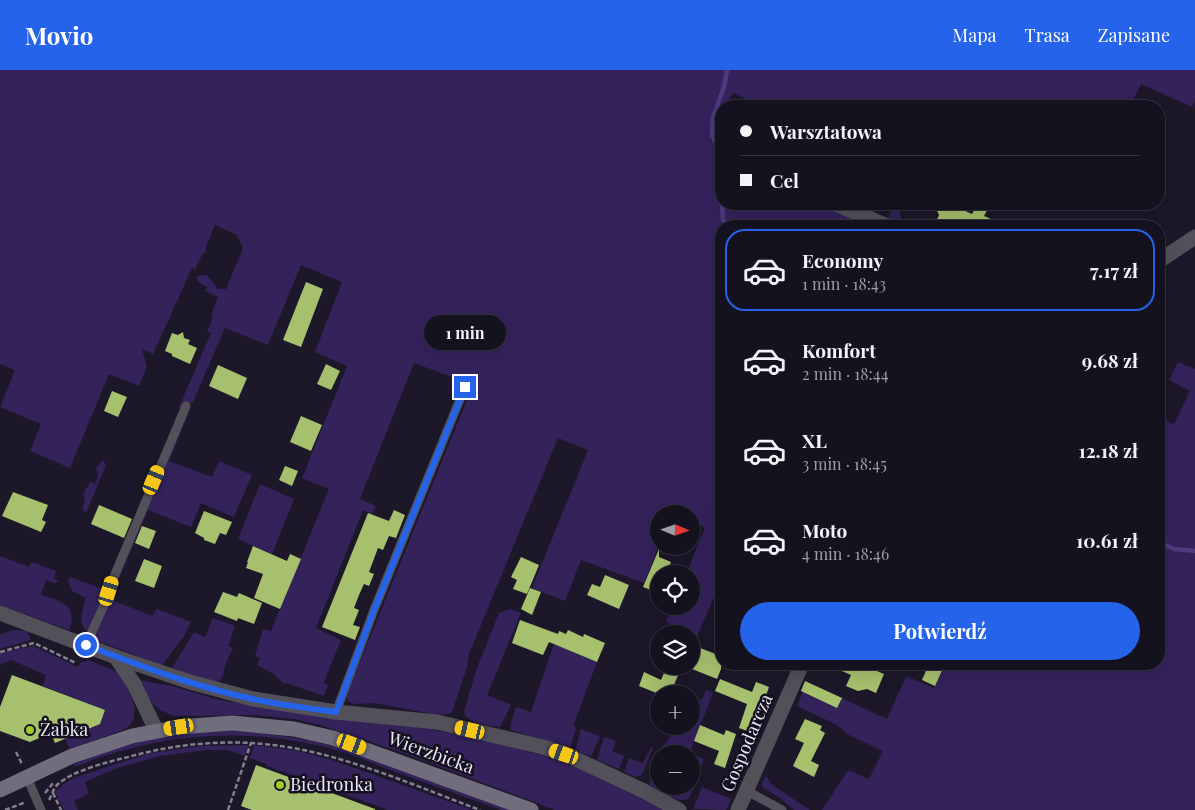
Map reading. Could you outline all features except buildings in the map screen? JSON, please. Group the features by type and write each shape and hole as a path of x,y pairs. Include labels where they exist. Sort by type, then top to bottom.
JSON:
{"street":[{"path":"850,210 873,220"},
{"path":"1165,257 1195,237"},
{"path":"3,617 116,657 244,697 336,712 437,722 543,747 564,754 679,810"},
{"path":"116,657 134,684 156,730"},
{"name":"Gospodarcza","path":"738,810 799,670"},
{"name":"Wierzbicka","path":"0,790 25,772 132,736 156,730 196,725 232,724 276,726 314,733 352,744 531,810"}],"lane":[{"path":"336,712 374,610 465,387"},
{"path":"86,645 186,406"},
{"path":"25,772 42,810"},
{"path":"747,791 782,810"}],"path":[{"path":"0,652 34,643 76,663"},
{"path":"228,810 253,738"},
{"path":"61,810 53,792 62,782 77,774 116,760 149,751 198,744 251,742 293,748 350,762 480,810"},
{"path":"16,752 25,772"},
{"path":"342,755 462,798"},
{"path":"4,810 44,795 52,783 65,774 112,756"}],"shaded area":[{"path":"0,70 1195,70 1195,101 1192,107 1141,84 1133,100 749,100 733,93 729,100 715,100 715,210 837,210 858,220 715,220 715,595 700,629 700,625 673,625 666,622 669,615 700,615 700,565 690,565 694,555 700,555 700,539 705,527 700,525 700,505 650,505 650,555 655,555 644,583 581,560 565,601 532,588 588,450 558,438 469,654 467,667 452,712 449,714 439,715 374,703 354,704 348,701 346,696 473,385 414,363 360,499 376,506 372,514 363,510 316,628 341,640 324,682 328,685 324,696 286,683 285,685 275,675 257,665 260,658 255,656 263,629 271,631 329,489 302,478 347,366 315,352 342,282 301,265 268,345 225,328 193,402 178,409 211,333 207,332 218,297 205,291 207,287 197,281 197,276 207,275 218,289 226,289 243,248 237,235 215,225 206,246 206,251 195,269 192,268 153,354 142,349 147,367 139,386 109,374 70,468 30,451 41,424 0,407 15,370 0,364"},
{"path":"892,210 901,210 902,220 887,220"},
{"path":"1178,362 1195,369 1195,810 822,810 848,770 869,779 883,751 849,735 835,724 797,706 807,682 820,688 815,697 837,707 842,698 887,719 906,676 934,688 942,670 1165,670 1165,420 1174,424 1190,391 1169,380"},
{"path":"189,412 169,461 212,477 219,461 252,475 234,517 201,503 191,527 148,510 113,593 112,600 152,616 157,609 191,622 184,636 162,665 92,639 186,414"},
{"path":"103,460 106,465 86,513 82,509 85,500 83,494 89,484 93,482 94,486 98,476 96,468"},
{"path":"260,484 294,499 272,554 238,539"},
{"path":"0,556 29,567 32,562 56,571 54,579 59,581 55,583 46,580 41,594 61,602 70,609 72,615 69,630 0,605"},
{"path":"70,577 106,590 87,631 81,620 86,598 72,591 68,582"},
{"path":"510,609 521,613 487,695 511,705 500,727 478,724 469,720 464,711 477,668 499,613"},
{"path":"213,618 235,626 228,646 233,648 225,665 223,676 219,681 209,682 172,668 194,632 205,637"},
{"path":"12,630 27,631 31,640 0,649 0,635"},
{"path":"554,644 597,662 573,726 576,728 570,748 511,730 516,707 531,712"},
{"path":"33,646 78,667 80,663 89,660 119,673 125,680 134,705 134,718 128,727 70,749 65,739 100,724 105,710 43,686 46,675 11,660 0,665 0,653"},
{"path":"139,680 172,686 219,700 359,718 473,737 511,746 578,768 666,810 555,810 406,754 320,725 294,719 254,715 175,716 168,714 153,703 145,693"},
{"path":"706,690 713,693 700,726 700,700"},
{"path":"581,729 600,736 591,756 575,751"},
{"path":"230,731 287,737 343,749 509,810 501,810 343,752 303,742 270,738 204,736 172,740 139,746 75,767 74,764 131,744 190,733"},
{"path":"671,735 696,735 693,745 664,745"},
{"path":"604,737 616,741 612,751 624,756 619,769 597,760"},
{"path":"249,745 245,756 228,750 206,750 160,756 117,768 85,782 89,793 74,801 78,810 64,810 55,792 62,785 76,777 150,753 200,746"},
{"path":"254,745 298,751 332,760 473,810 388,810 250,758"},
{"path":"650,749 650,755 642,775 635,777 624,772 629,758 643,763"},
{"path":"700,757 704,759 700,770"},
{"path":"766,775 771,784 810,810 794,810 761,786"},
{"path":"702,787 731,799 726,810 693,809"},
{"path":"666,795 691,795 686,800 675,799"}],"waterway":[{"path":"719,100 727,70"},
{"path":"715,112 712,136 715,141"},
{"path":"722,210 723,220"},
{"path":"1165,545 1174,549 1195,551"}],"place":[{"name":"Żabka","path":"30,730"},
{"name":"Biedronka","path":"280,785"}],"route":[{"path":"86,645 190,682 236,695 272,703 336,712 374,610 465,387"}]}
